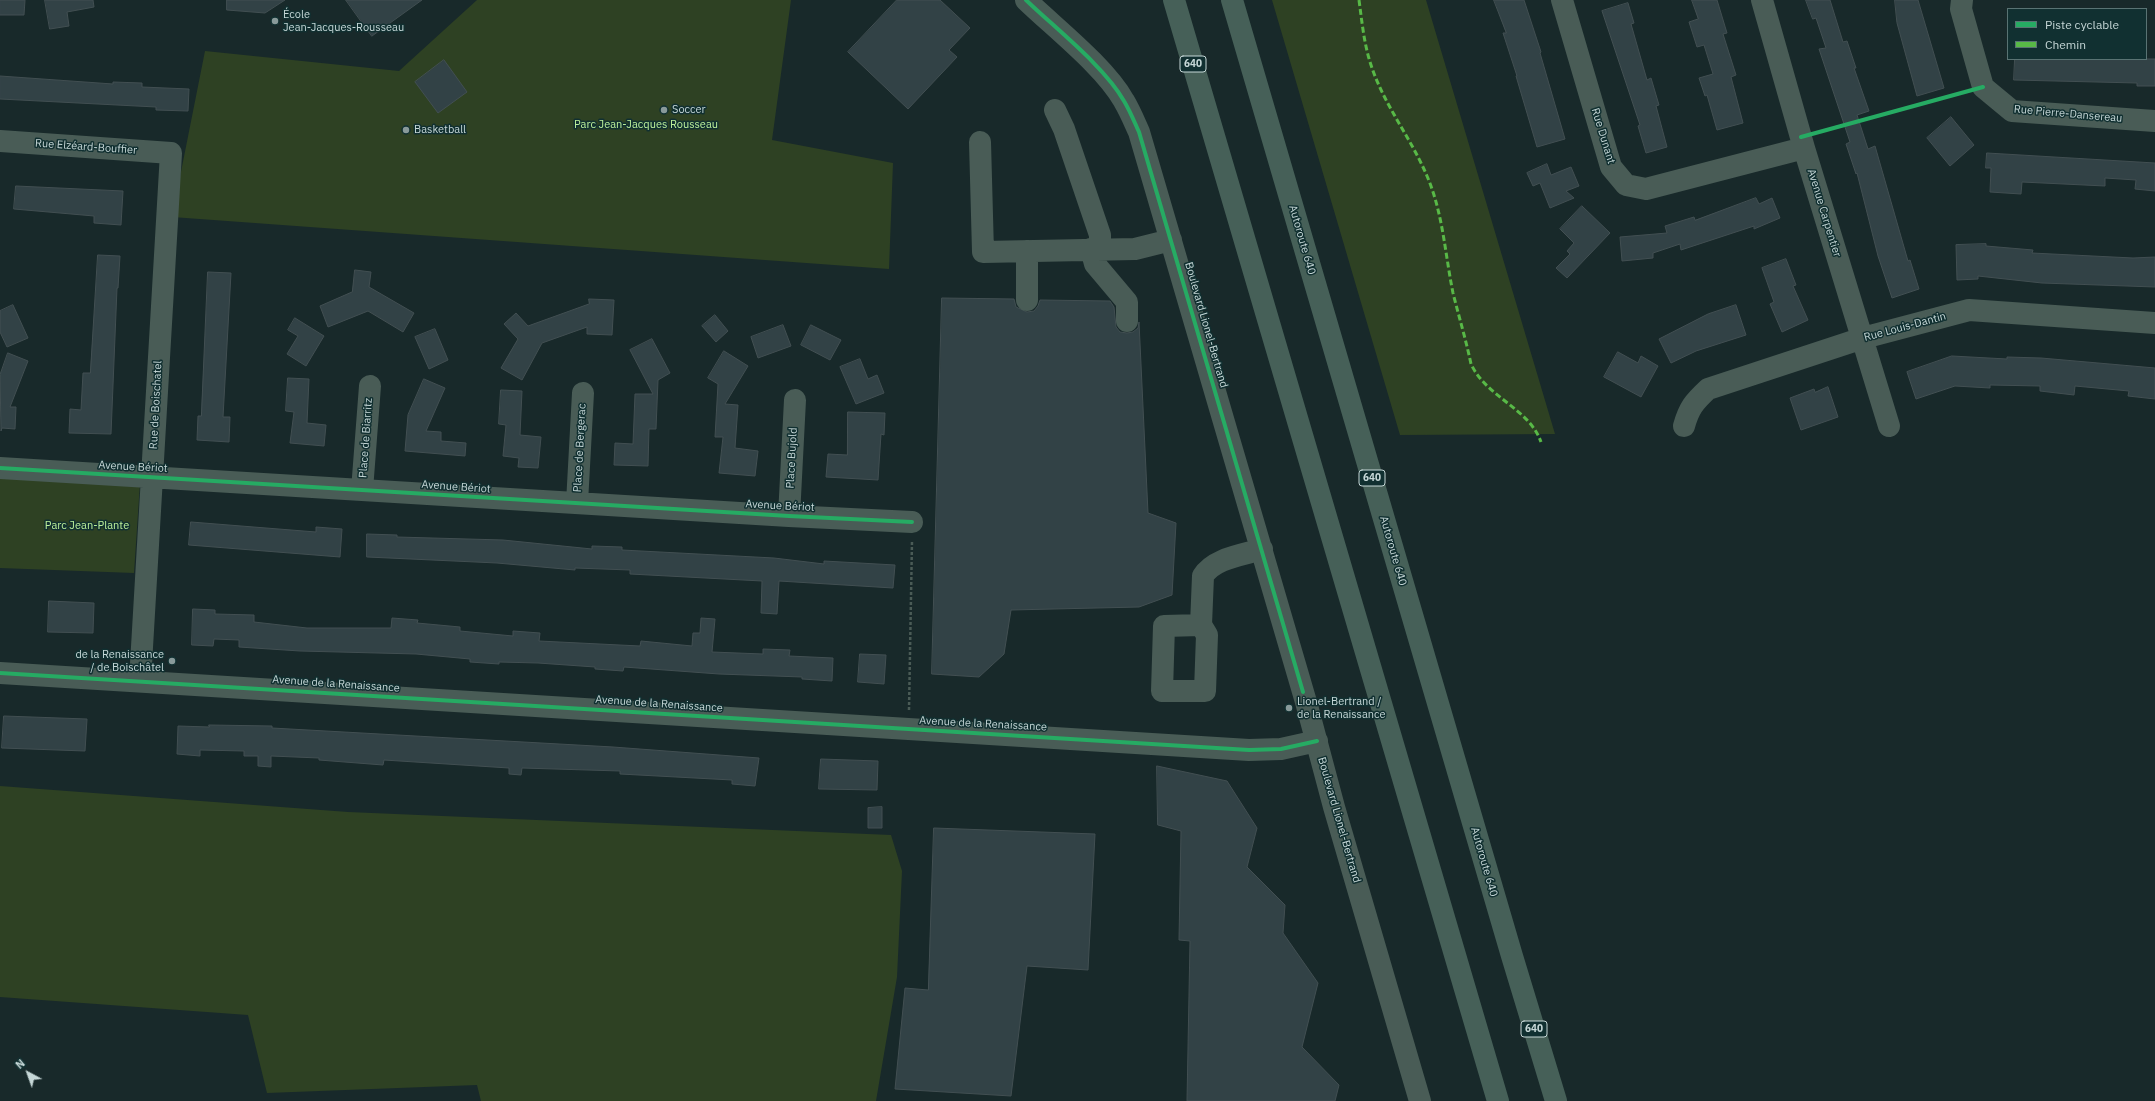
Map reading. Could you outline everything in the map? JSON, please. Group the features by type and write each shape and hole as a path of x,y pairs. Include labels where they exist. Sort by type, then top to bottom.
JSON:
{"highway":[{"name":"640","path":"1174,0 1498,1101"},
{"name":"Autoroute 640","path":"1232,0 1509,949 1556,1101"}],"street":[{"name":"Boulevard Lionel-Bertrand","path":"1026,0 1103,74 1124,100 1146,153 1262,549 1334,807 1420,1101"},
{"name":"Rue Dunant","path":"1562,0 1611,167 1626,185 1646,190 1804,148"},
{"name":"Avenue Carpentier","path":"1762,0 1804,148 1889,426"},
{"name":"Rue Pierre-Dansereau","path":"1962,0 1961,9 1983,87 2012,111 2155,121"},
{"path":"1055,110 1064,129 1100,235 1095,249 1095,264 1128,302 1127,321"},
{"name":"Rue Elzéard-Bouffier","path":"0,141 171,153"},
{"path":"980,142 983,252 1135,249 1171,240"},
{"name":"Rue de Boischatel","path":"140,681 171,153"},
{"path":"1027,251 1027,300"},
{"name":"Rue Louis-Dantin","path":"1684,426 1688,411 1696,400 1708,389 1863,338 1969,310 2155,323"},
{"name":"Place de Biarritz","path":"362,490 370,386"},
{"name":"Place de Bergerac","path":"578,504 583,393"},
{"name":"Place Bujold","path":"789,516 795,400"},
{"name":"Avenue Bériot","path":"0,468 578,504 912,522"},
{"path":"1201,625 1201,583 1207,570 1217,563 1262,549"},
{"name":"Avenue de la Renaissance","path":"0,673 1249,750 1281,749 1316,741"}],"path":[{"path":"909,729 912,522"}],"green space":[{"name":"Parc Jean-Jacques Rousseau","path":"477,0 791,0 772,140 893,163 889,269 172,217 205,51 399,71"},
{"path":"1272,0 1426,0 1555,434 1400,435"},
{"name":"Parc Jean-Plante","path":"0,478 140,483 134,573 0,568"},
{"path":"0,786 348,812 891,835 902,871 897,977 876,1101 481,1101 477,1085 267,1093 248,1015 0,997"}],"building":[{"path":"0,0 25,0 24,15 0,15"},
{"path":"45,0 93,0 94,7 67,12 69,26 50,29"},
{"path":"227,0 285,0 265,13 227,10"},
{"path":"346,0 422,0 372,36"},
{"path":"897,0 940,0 970,28 949,50 957,57 908,109 848,52"},
{"path":"1494,0 1524,0 1541,52 1540,53 1565,139 1537,147 1503,33 1506,33"},
{"path":"1692,0 1717,0 1727,33 1723,34 1736,75 1731,77 1743,123 1717,130 1707,95 1705,96 1699,78 1713,74 1704,45 1697,47 1689,22 1698,19"},
{"path":"1806,0 1830,0 1843,42 1847,41 1856,68 1854,68 1869,111 1857,115 1868,149 1875,146 1908,261 1910,260 1919,289 1892,298 1878,256 1857,173 1856,174 1846,144 1850,142 1819,49 1826,48 1816,18 1813,19"},
{"path":"1895,0 1918,0 1944,88 1917,96 1897,23"},
{"path":"1628,3 1634,23 1631,24 1647,80 1651,78 1659,105 1656,106 1667,147 1646,153 1638,126 1640,125 1602,11"},
{"path":"2155,59 2155,86 2137,86 2137,83 2014,80 2015,60"},
{"path":"444,60 467,92 438,113 415,82"},
{"path":"0,76 113,84 113,82 142,83 142,87 189,89 188,111 156,110 156,107 0,99"},
{"path":"1951,117 1974,145 1950,166 1927,138"},
{"path":"1987,153 2155,163 2155,191 2135,189 2136,180 2105,178 2105,186 2022,182 2021,194 1990,192 1991,168 1986,168"},
{"path":"1547,164 1551,175 1571,167 1579,186 1566,191 1574,198 1550,208 1540,183 1533,186 1527,173"},
{"path":"16,186 123,191 121,225 94,223 94,216 14,209"},
{"path":"1756,198 1759,204 1772,198 1780,218 1754,229 1754,226 1681,250 1680,244 1653,253 1653,258 1622,261 1620,237 1667,233 1665,226 1694,217 1695,220"},
{"path":"1582,206 1610,233 1567,278 1556,268 1570,254 1567,251 1574,243 1560,229"},
{"path":"1986,244 1986,246 2033,250 2032,253 2133,258 2155,257 2155,287 2042,283 1978,276 1978,279 1957,280 1956,245"},
{"path":"98,255 120,256 117,288 111,434 69,433 70,409 81,410 83,373 90,373"},
{"path":"1786,259 1796,285 1793,286 1808,320 1782,332 1770,304 1774,302 1762,268"},
{"path":"355,270 371,272 369,287 414,313 403,332 368,311 328,327 320,306 352,292"},
{"path":"208,272 231,273 223,417 230,417 229,442 197,440 198,416 201,416"},
{"path":"942,298 1014,299 1016,307 1027,312 1034,311 1040,300 1110,301 1114,307 1116,327 1120,332 1133,332 1138,328 1139,322 1148,513 1176,523 1172,595 1139,607 1011,610 1004,654 979,677 932,674"},
{"path":"589,299 614,300 612,335 587,334 587,327 542,343 522,380 501,368 518,339 504,324 516,313 528,326 589,304"},
{"path":"13,305 28,338 7,347 0,332 0,311"},
{"path":"1736,305 1746,335 1696,351 1671,363 1659,339 1708,314"},
{"path":"715,315 728,331 716,342 702,326"},
{"path":"295,318 324,336 306,366 287,354 298,336 288,330"},
{"path":"783,325 791,346 758,358 751,337"},
{"path":"811,325 841,340 830,360 801,345"},
{"path":"435,329 448,360 429,369 415,337"},
{"path":"652,339 670,373 658,380 656,429 649,429 648,466 614,465 615,443 633,444 635,394 653,394 630,350"},
{"path":"724,351 748,366 725,404 738,405 735,448 758,451 755,476 719,473 723,437 715,437 718,384 708,378"},
{"path":"1618,352 1638,363 1641,356 1658,366 1641,397 1604,377"},
{"path":"8,353 28,361 10,407 16,407 15,429 2,428 1,431 0,375"},
{"path":"1952,356 2007,359 2007,357 2041,358 2155,368 2155,399 2128,396 2129,391 2075,386 2074,395 2040,391 2040,386 1990,385 1990,388 1955,386 1916,399 1907,372"},
{"path":"860,359 868,379 877,375 884,393 856,404 840,367"},
{"path":"288,378 309,379 307,423 326,425 324,446 290,443 294,412 286,411"},
{"path":"424,379 445,388 426,431 441,432 441,441 466,443 465,456 405,451 408,415"},
{"path":"1828,387 1838,417 1801,430 1790,398 1814,389 1815,392"},
{"path":"501,390 522,391 520,435 541,437 538,468 518,467 519,458 503,456 506,425 499,424"},
{"path":"848,412 885,413 884,435 881,434 878,480 826,477 828,454 847,455"},
{"path":"191,522 316,532 316,527 342,529 340,557 189,545"},
{"path":"367,534 397,535 397,537 503,540 592,549 592,546 622,547 622,550 774,558 824,564 824,561 895,565 893,588 779,581 777,614 761,613 762,581 630,574 630,570 575,568 575,570 497,563 367,557"},
{"path":"49,601 94,603 93,633 48,632"},
{"path":"193,609 215,610 215,614 254,615 254,622 307,628 391,628 392,618 418,620 417,623 460,627 460,631 513,636 513,631 540,633 539,641 640,646 641,641 692,646 693,633 700,633 701,618 715,619 712,652 763,654 763,649 790,650 789,656 833,658 832,681 802,679 802,677 719,674 624,667 623,671 595,669 595,667 538,663 499,662 499,664 470,662 470,659 416,654 300,651 239,647 239,640 214,639 213,646 192,645"},
{"path":"860,654 886,655 884,684 858,682"},
{"path":"4,716 87,719 85,751 2,748"},
{"path":"209,725 272,726 272,728 613,747 759,758 755,786 732,784 732,780 620,774 620,771 522,768 521,775 509,774 509,768 384,760 383,765 319,760 319,758 271,756 271,767 258,766 258,756 244,756 244,751 200,750 200,756 177,754 178,726 209,727"},
{"path":"821,759 878,761 877,790 819,789"},
{"path":"1157,766 1227,781 1257,828 1247,867 1285,905 1283,933 1318,983 1302,1047 1339,1085 1335,1101 1187,1101 1190,941 1179,940 1181,831 1158,825"},
{"path":"882,807 882,828 868,828 868,808"},
{"path":"934,828 1095,834 1088,970 1027,966 1011,1096 895,1089 905,988 928,990"}],"marked path":[{"path":"1359,0 1367,49 1376,80 1421,162 1437,204 1453,293 1471,364 1478,376 1487,386 1527,420 1535,430 1541,442"}],"cycle path":[{"path":"1026,0 1079,48 1105,75 1116,88 1124,101 1139,132 1303,692"},
{"path":"1801,137 1983,87"},
{"path":"0,468 789,516 912,522"},
{"path":"0,673 1249,750 1281,749 1317,741"}],"place":[{"name":"École Jean-Jacques-Rousseau","path":"275,21"},
{"name":"Soccer","path":"664,110"},
{"name":"Basketball","path":"406,130"},
{"name":"de la Renaissance / de Boischâtel","path":"172,661"},
{"name":"Lionel-Bertrand / de la Renaissance","path":"1289,708"}]}
